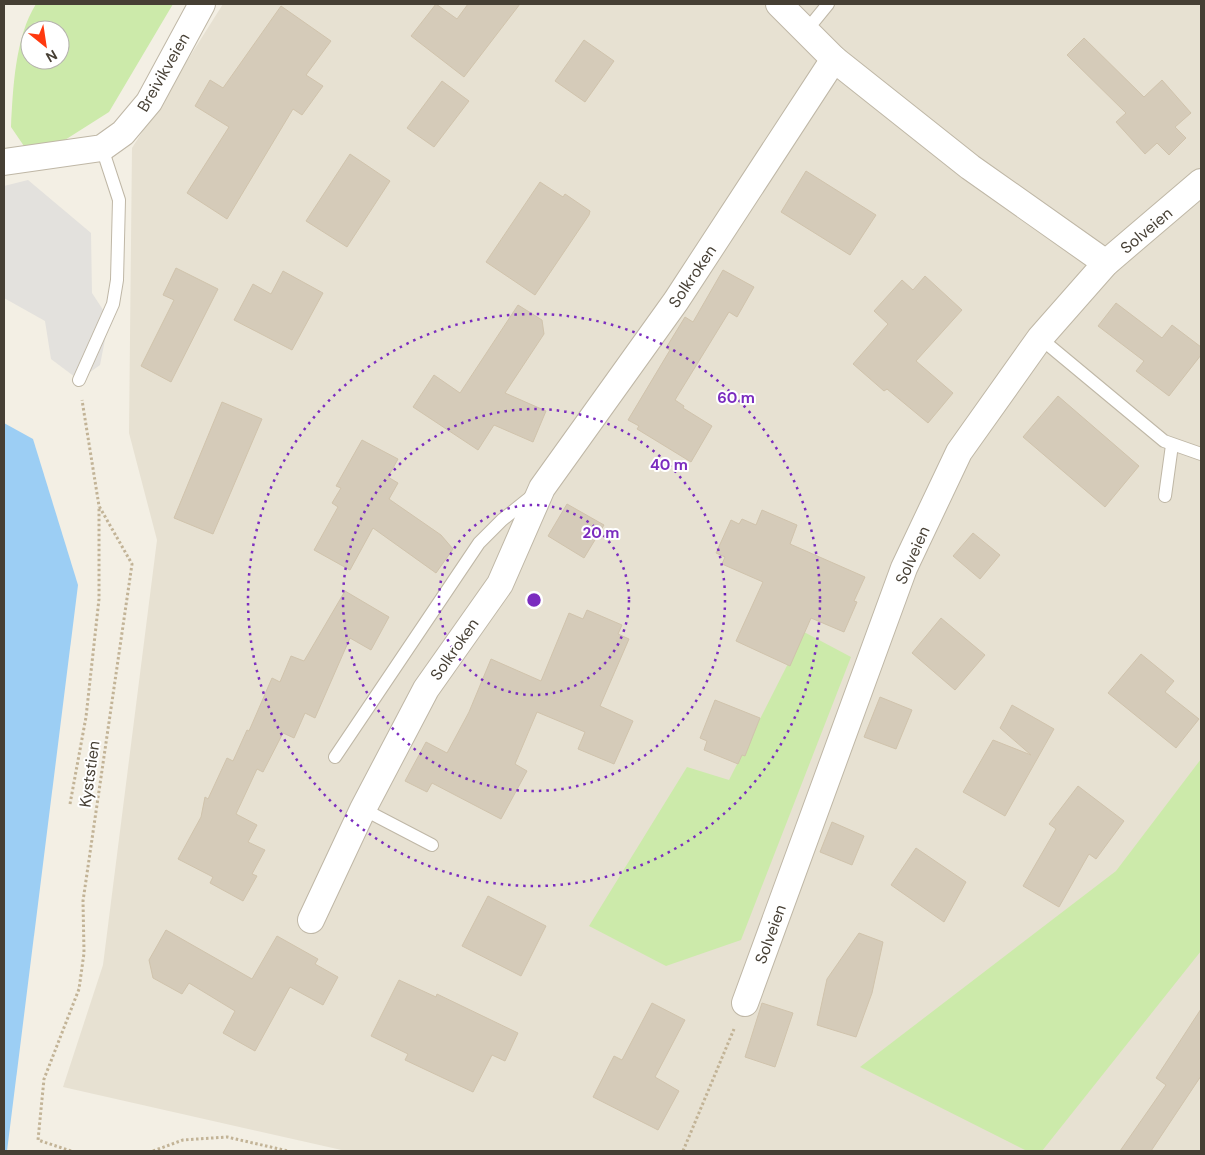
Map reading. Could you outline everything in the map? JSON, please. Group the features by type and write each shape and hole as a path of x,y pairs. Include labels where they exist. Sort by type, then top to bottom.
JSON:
{"street":[{"name":"Breivikveien","path":"4,162 102,148 123,134 149,102 202,4"},
{"path":"779,4 834,59 970,167 1106,263"},
{"name":"Solkroken","path":"312,920 363,808 426,689 500,584 542,488 676,301 834,59"},
{"name":"Solveien","path":"745,1003 904,568 958,452 1040,338 1106,263 1201,182"}],"lane":[{"path":"806,31 828,4"},
{"path":"79,380 113,304 116,280 119,200 102,148"},
{"path":"1040,338 1132,417 1172,445 1201,454"},
{"path":"1165,496 1172,445"},
{"name":"Solkroken","path":"335,757 478,543 502,520 542,488"},
{"path":"363,808 432,845"}],"path":[{"name":"Kyststien","path":"71,1151 38,1140 44,1079 79,989 84,953 83,901 132,564 99,506 79,380"},
{"path":"70,804 86,717 99,599 99,506"},
{"path":"683,1151 745,1003"},
{"path":"153,1151 183,1140 227,1137 288,1151"}],"shaded area":[{"path":"223,4 1201,4 1201,1151 346,1151 63,1087 103,965 157,540 129,433 132,148"},
{"path":"28,180 91,233 92,293 109,319 100,365 79,380 51,359 45,321 4,298 4,186"}],"green space":[{"path":"36,4 173,4 109,112 57,145 26,149 11,127 16,64 20,44 20,70 70,70 70,20 28,20"},
{"path":"804,632 851,657 741,940 666,966 589,926 687,767 729,780"},
{"path":"1201,759 1201,951 1042,1151 1027,1151 860,1067 1116,871"}],"water":[{"path":"4,423 33,439 78,585 7,1151 4,1151"}],"building":[{"path":"436,4 457,19 468,4 520,4 464,77 411,36"},
{"path":"281,6 331,41 306,75 323,86 302,115 293,109 227,219 187,193 229,127 195,106 210,80 223,88"},
{"path":"1084,38 1144,97 1162,80 1191,113 1175,127 1186,138 1169,155 1157,143 1145,154 1116,122 1126,113 1067,55"},
{"path":"584,40 614,61 585,102 555,81"},
{"path":"442,81 469,101 434,147 407,128"},
{"path":"350,154 390,181 347,247 306,221"},
{"path":"806,171 876,215 850,255 781,212"},
{"path":"540,182 563,197 565,194 590,211 535,295 486,262"},
{"path":"176,268 218,289 171,382 141,366 174,300 163,295"},
{"path":"723,270 754,287 737,317 729,312 675,400 684,406 683,408 712,426 691,462 637,429 639,426 628,420 670,350 666,348 685,317 693,322"},
{"path":"283,271 323,293 292,350 234,320 253,284 271,294"},
{"path":"925,276 962,310 916,361 953,393 928,423 887,389 884,391 853,364 888,324 874,311 902,280 913,290"},
{"path":"1116,303 1162,338 1172,325 1201,347 1201,355 1169,396 1136,371 1144,361 1098,326"},
{"path":"518,305 542,320 544,334 505,393 546,411 533,442 494,425 478,450 413,407 434,375 460,393"},
{"path":"1058,396 1139,466 1105,507 1023,437"},
{"path":"222,402 262,419 213,534 174,518"},
{"path":"362,440 398,459 388,477 398,483 389,499 441,535 453,549 436,573 373,528 350,570 314,550 338,507 332,503 341,488 336,486"},
{"path":"567,504 604,525 584,558 548,536"},
{"path":"762,510 797,525 790,544 865,577 854,601 857,602 844,632 811,618 790,666 736,641 763,582 722,564 725,557 716,553 731,520 739,524 742,519 756,525"},
{"path":"973,533 1000,555 980,579 953,556"},
{"path":"345,591 389,617 371,650 350,638 315,718 305,713 294,738 283,733 263,772 257,769 236,814 257,825 248,842 265,850 252,874 257,876 243,901 210,883 213,877 178,859 201,817 205,797 208,799 227,758 233,761 247,730 249,731 272,678 280,682 291,656 304,661"},
{"path":"587,610 622,625 618,634 629,639 600,706 633,721 614,764 578,749 585,732 537,712 515,764 527,771 501,819 432,783 427,792 405,781 426,742 447,753 469,712 491,659 541,681 569,613 583,619"},
{"path":"941,618 985,655 955,690 912,653"},
{"path":"1141,654 1174,681 1165,692 1199,719 1176,748 1108,693"},
{"path":"880,697 912,710 896,749 864,737"},
{"path":"715,700 760,718 745,756 742,755 738,764 704,750 707,741 700,738"},
{"path":"1012,705 1054,729 1005,816 963,792 993,740 1031,755 1000,728"},
{"path":"1078,786 1124,821 1096,859 1089,854 1059,907 1023,886 1056,829 1049,824"},
{"path":"832,822 864,836 852,865 820,852"},
{"path":"916,848 966,882 944,922 891,885"},
{"path":"488,896 546,926 521,976 462,946"},
{"path":"166,930 252,979 277,936 318,959 315,964 338,977 323,1005 290,987 255,1051 223,1033 235,1011 189,983 182,994 153,978 149,960"},
{"path":"859,933 883,942 872,993 856,1037 817,1025 827,979"},
{"path":"399,980 436,997 437,994 518,1033 505,1061 492,1055 473,1092 405,1060 408,1054 371,1036"},
{"path":"652,1003 685,1020 655,1077 679,1091 658,1130 593,1097 614,1056 622,1060"},
{"path":"762,1003 793,1013 775,1067 745,1057"},
{"path":"1201,1009 1201,1076 1151,1151 1120,1151 1166,1085 1156,1078"}]}
